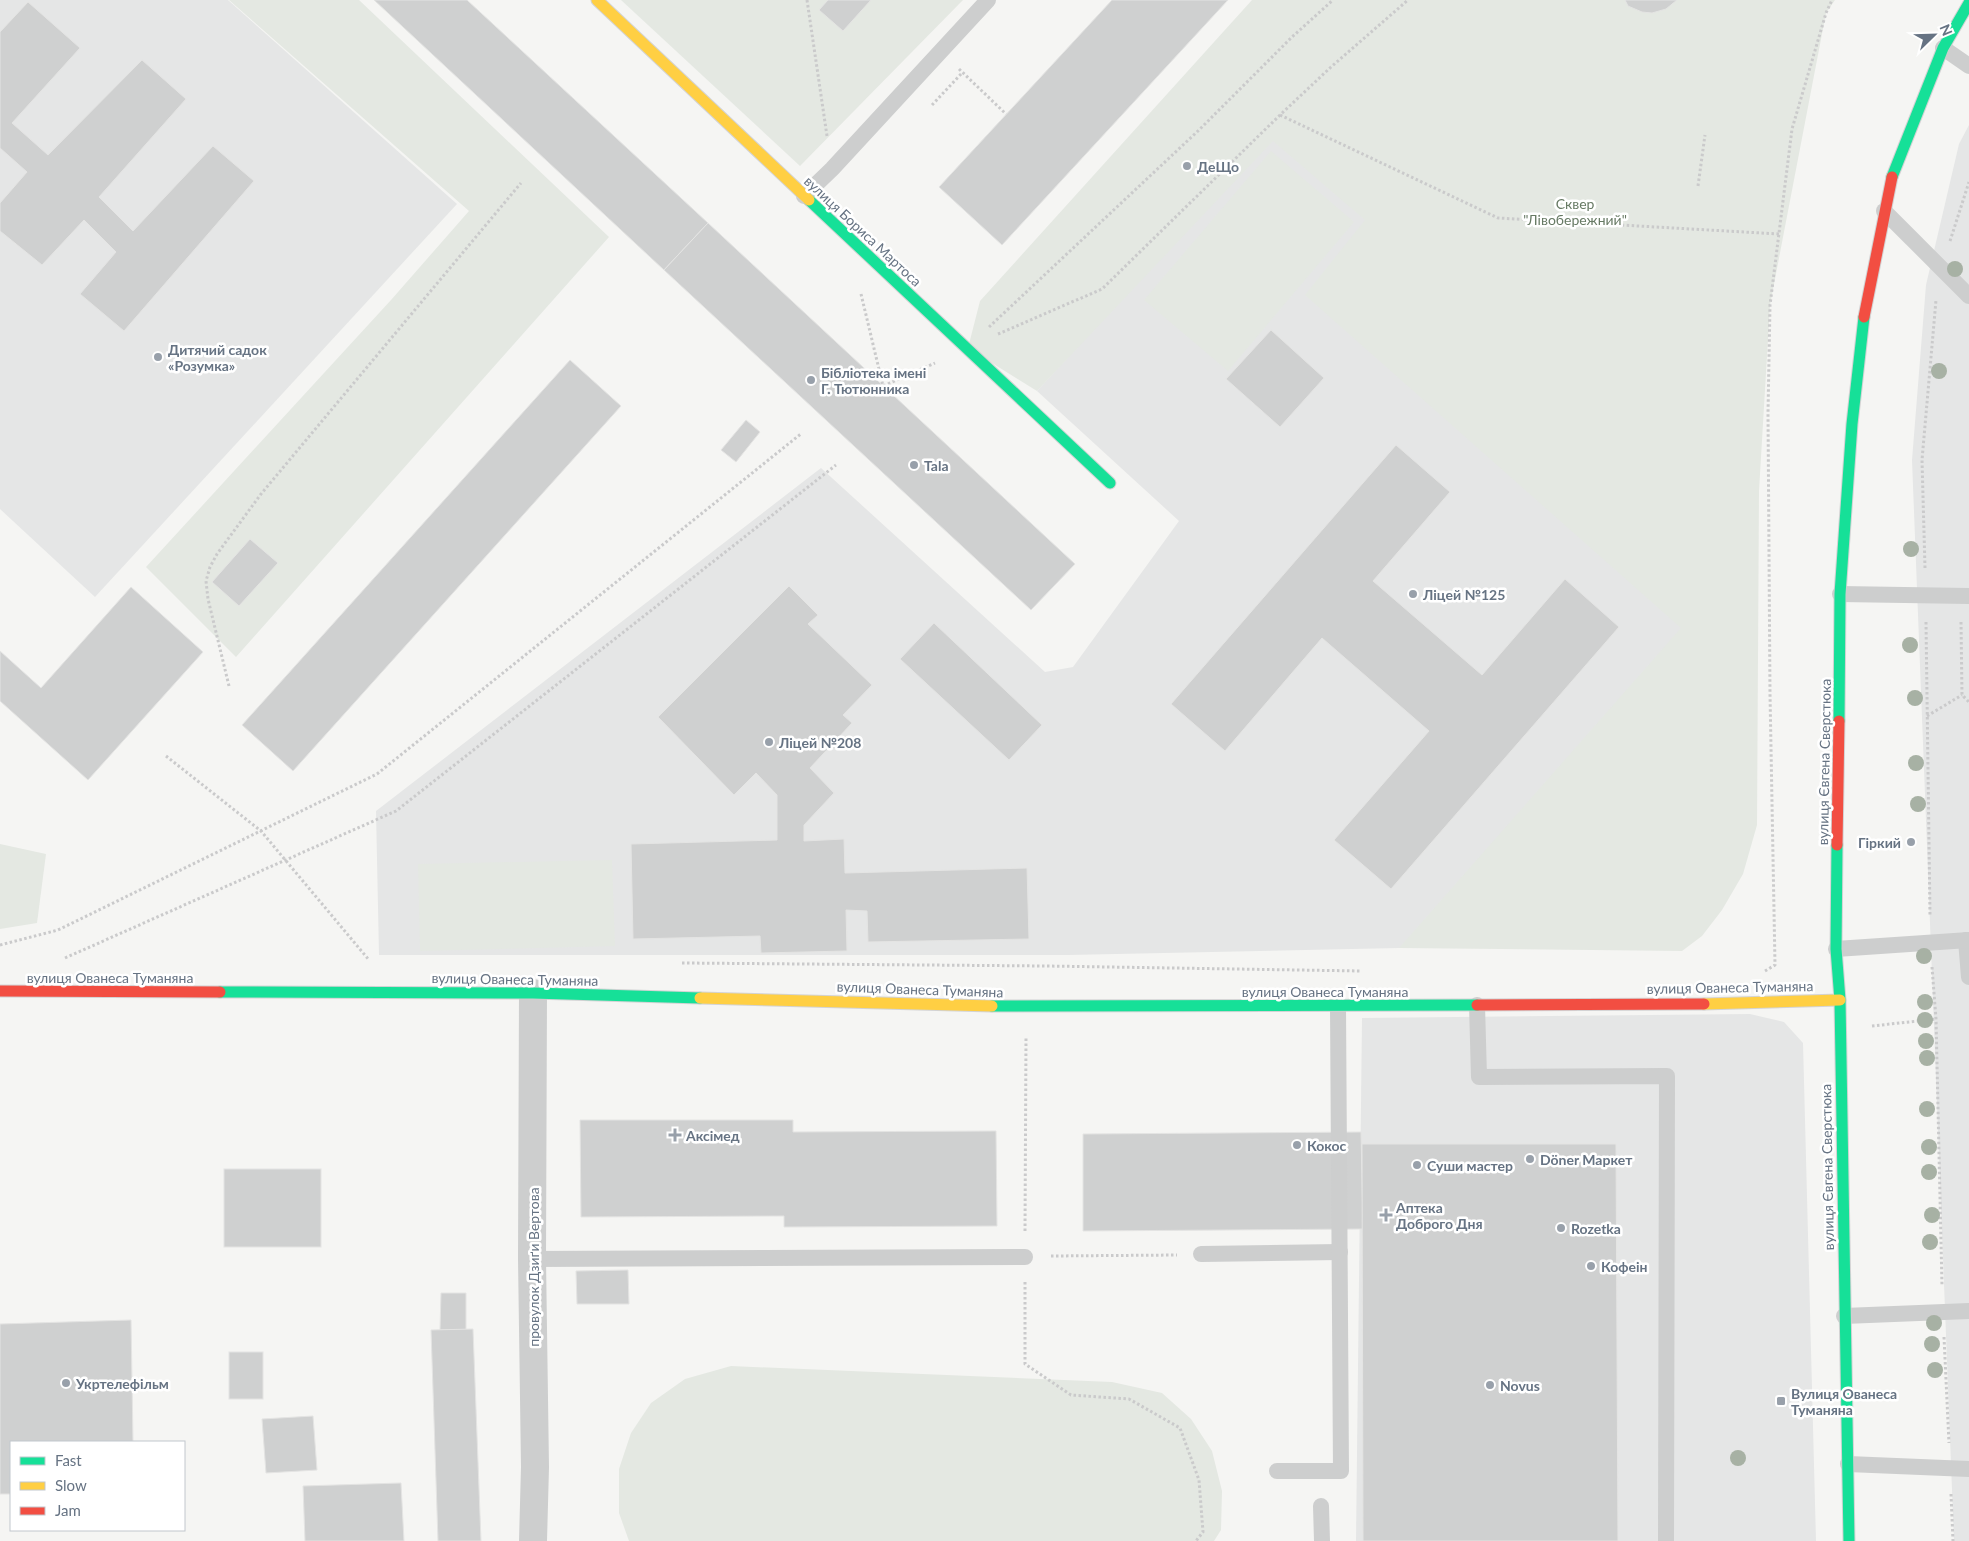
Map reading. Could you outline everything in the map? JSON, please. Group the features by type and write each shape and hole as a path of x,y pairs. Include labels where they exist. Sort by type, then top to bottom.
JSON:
{"street":[{"name":"вулиця Бориса Мартоса","path":"597,0 1110,483"},
{"name":"вулиця Євгена Сверстюка","path":"1849,1541 1840,1000 1836,949 1840,594 1852,424 1864,304 1892,175 1943,48 1969,3"},
{"name":"вулиця Ованеса Туманяна","path":"0,991 533,994 1040,1007 1775,1003 1840,1000"},
{"name":"провулок Дзиґи Вертова","path":"533,994 532,1259 535,1467 533,1541"}],"lane":[{"path":"804,196 832,169 988,0"},
{"path":"1943,48 1969,66"},
{"path":"1884,211 1969,296"},
{"path":"1840,594 1964,596"},
{"path":"1836,949 1967,940 1969,977"},
{"path":"1477,1005 1479,1078 1667,1076 1666,1541"},
{"path":"1277,1471 1341,1471 1338,1006"},
{"path":"1201,1254 1340,1252"},
{"path":"532,1259 1025,1257"},
{"path":"1844,1316 1969,1311"},
{"path":"1848,1464 1969,1469"},
{"path":"1322,1506 1322,1541"}],"path":[{"path":"807,0 832,169"},
{"path":"968,348 1199,130 1292,37 1333,0"},
{"path":"884,386 1102,288 1280,115 1331,67 1408,0"},
{"path":"1758,974 1775,965 1768,413 1770,305 1792,129 1826,13 1832,0"},
{"path":"940,52 1006,114"},
{"path":"932,105 962,73"},
{"path":"1280,115 1498,218 1779,234"},
{"path":"1698,186 1705,135"},
{"path":"229,686 208,599 206,581 210,567 217,554 261,494 521,183"},
{"path":"0,945 58,930 377,774 802,434"},
{"path":"67,961 57,962 396,811 836,465"},
{"path":"1964,596 1962,695 1969,702"},
{"path":"1927,716 1962,695"},
{"path":"166,756 261,831 369,961 360,960"},
{"path":"677,963 1037,965 1368,972"},
{"path":"1936,1019 1942,1312 1953,1541"},
{"path":"1026,1034 1025,1364 1071,1395 1129,1399 1180,1428 1199,1480 1203,1532 1196,1541"},
{"path":"1025,1257 1172,1255"}],"shaded area":[{"name":"Дитячий садок «Розумка»","path":"0,0 228,0 457,204 95,597 0,509"},
{"path":"1969,125 1969,1541 1954,1541 1912,460 1926,285 1959,144"},
{"name":"Ліцей №125","path":"1276,131 1700,471 1702,936 1399,948 1068,955 379,955 376,811 821,468 1045,672 1073,667 1179,521 1037,391"},
{"path":"1750,1014 1784,1022 1803,1043 1816,1541 1356,1541 1362,1018"}],"green space":[{"path":"229,0 359,0 609,237 236,657 146,567 391,300 469,211"},
{"path":"621,0 963,0 800,166"},
{"name":"Сквер \"Лівобережний\"","path":"1252,0 1835,0 1826,13 1770,305 1759,491 1757,825 1743,874 1722,910 1702,936 1682,951 1399,948 1681,628 1305,295 1365,220 1273,141 1037,391 968,348 980,301"},
{"path":"1271,151 1354,222 1228,371 1144,300"},
{"path":"0,844 46,854 37,923 0,929"},
{"path":"612,860 615,946 420,951 418,864"},
{"path":"731,1366 1112,1382 1162,1393 1191,1419 1212,1451 1222,1491 1221,1530 1214,1541 629,1541 619,1513 619,1469 631,1433 651,1403 685,1379"}],"building":[{"path":"374,0 467,0 708,223 664,270"},
{"path":"828,0 871,0 843,31 819,10"},
{"path":"1112,0 1228,0 1002,245 939,187"},
{"path":"1625,0 1677,0 1666,9 1652,13 1642,12 1628,6"},
{"path":"28,2 80,48 12,123 48,155 142,60 186,99 99,197 133,231 213,146 254,181 124,331 80,294 116,252 84,220 42,265 0,231 0,203 27,172 0,148 0,32"},
{"path":"708,223 1075,564 1031,610 664,270"},
{"path":"1271,330 1324,378 1280,427 1226,379"},
{"path":"570,360 621,406 293,771 242,725"},
{"path":"746,420 760,432 736,462 721,450"},
{"path":"1396,445 1450,492 1373,581 1482,675 1565,579 1619,627 1391,889 1334,840 1429,731 1322,638 1225,751 1171,704"},
{"path":"250,539 278,563 239,606 212,582"},
{"name":"Ліцей №208","path":"789,586 818,615 808,624 872,685 843,715 852,723 810,768 834,793 804,825 804,841 844,839 845,873 1027,868 1029,939 868,942 867,911 846,910 847,951 761,953 760,936 633,939 631,844 777,840 777,795 756,773 734,795 658,717"},
{"path":"131,587 203,652 88,780 0,701 0,651 41,688"},
{"path":"934,623 1042,725 1009,760 900,659"},
{"path":"580,1120 793,1120 793,1132 996,1131 997,1226 784,1227 784,1216 581,1217"},
{"path":"1361,1132 1363,1229 1083,1231 1083,1134"},
{"name":"Novus","path":"1362,1144 1616,1144 1618,1541 1363,1541"},
{"path":"224,1169 321,1169 321,1247 224,1247"},
{"path":"628,1270 629,1304 577,1304 576,1271"},
{"path":"441,1293 466,1293 466,1330 440,1330"},
{"name":"Укртелефільм","path":"131,1320 133,1441 10,1441 10,1494 0,1494 0,1324"},
{"path":"473,1329 481,1541 438,1541 431,1330"},
{"path":"229,1352 263,1352 263,1399 229,1399"},
{"path":"313,1416 317,1470 266,1473 262,1419"},
{"path":"401,1483 404,1541 305,1541 303,1486"}],"traffic: fast":[{"path":"1892,177 1943,48 1969,3"},
{"path":"809,200 1110,483"},
{"path":"1839,721 1840,594 1852,424 1864,317"},
{"path":"1837,845 1836,949 1840,1000 1849,1541"},
{"path":"220,992 533,993 700,998"},
{"path":"992,1006 1477,1005"}],"traffic: slow":[{"path":"597,0 809,200"},
{"path":"700,998 992,1006"},
{"path":"1704,1004 1840,1000"}],"traffic: jam":[{"path":"1864,317 1892,177"},
{"path":"1837,845 1839,721"},
{"path":"0,991 220,992"},
{"path":"1477,1005 1704,1004"}],"place":[{"name":"ДеЩо","path":"1187,166"},
{"name":"Дитячий садок «Розумка»","path":"158,357"},
{"name":"Бібліотека імені Г. Тютюнника","path":"811,380"},
{"name":"Tala","path":"914,465"},
{"name":"Ліцей №125","path":"1413,594"},
{"name":"Ліцей №208","path":"769,742"},
{"name":"Гіркий","path":"1911,842"},
{"name":"Аксімед","path":"675,1135"},
{"name":"Кокос","path":"1297,1145"},
{"name":"Döner Маркет","path":"1530,1159"},
{"name":"Суши мастер","path":"1417,1165"},
{"name":"Аптека Доброго Дня","path":"1386,1215"},
{"name":"Rozetka","path":"1561,1228"},
{"name":"Кофеін","path":"1591,1266"},
{"name":"Укртелефільм","path":"66,1383"},
{"name":"Novus","path":"1490,1385"},
{"name":"Вулиця Ованеса Туманяна","path":"1781,1401"}]}
